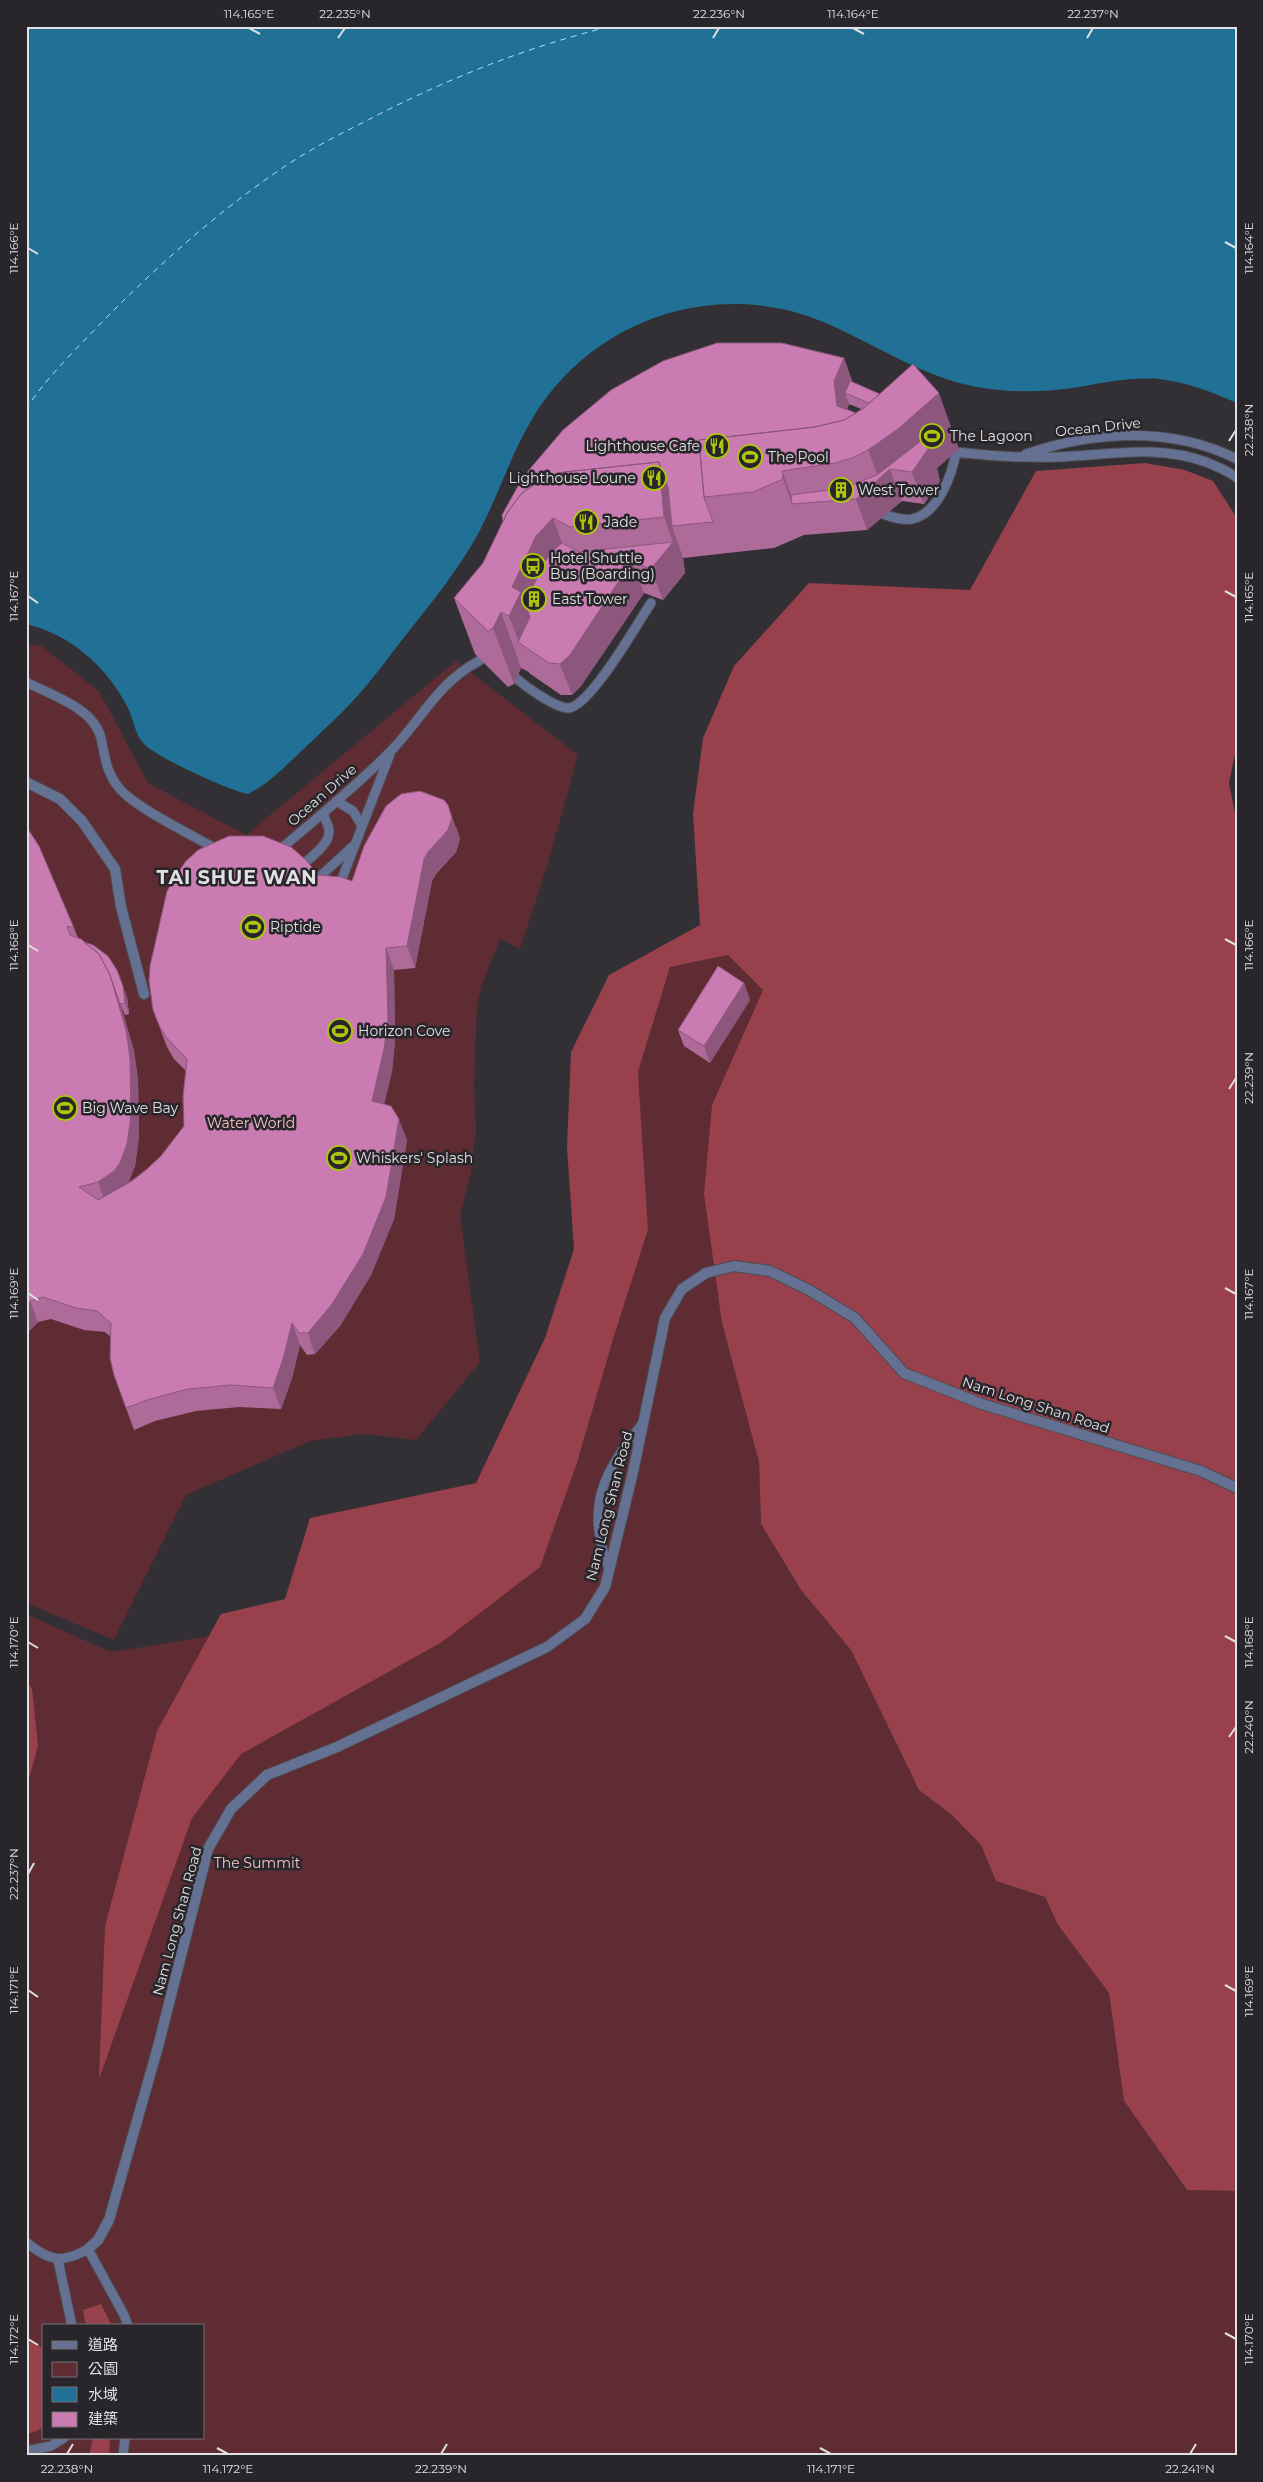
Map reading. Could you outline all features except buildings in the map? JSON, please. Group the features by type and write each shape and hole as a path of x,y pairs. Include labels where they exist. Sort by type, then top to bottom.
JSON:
{"street":[{"path":"26,782 60,799 82,820 115,869 121,907 144,994"},
{"name":"Nam Long Shan Road","path":"88,2249 98,2240 109,2220 159,2043 208,1849 231,1809 267,1775 337,1747 547,1647 585,1619 605,1587 665,1318 682,1288 706,1273 734,1266 770,1271 809,1290 855,1318 904,1373 982,1404 1201,1471 1237,1488"}],"lane":[{"name":"Ocean Drive","path":"1020,455 1054,444 1146,435 1186,441 1208,447 1237,459"},
{"name":"Ocean Drive","path":"884,515 913,519 926,512 942,493 953,471 956,452 984,456 1058,457 1112,452 1158,451 1199,460 1227,471 1237,478"},
{"path":"516,678 525,687 560,706 567,708 575,706 593,690 651,603"},
{"name":"Ocean Drive","path":"271,858 391,751 434,697 455,675 479,661"},
{"path":"26,682 90,718 101,737 108,770 117,785 128,796 226,854"},
{"name":"Ocean Drive","path":"336,896 391,751"},
{"path":"336,801 353,811 362,826"},
{"path":"299,869 329,836 330,828 324,820 324,812"},
{"path":"314,882 354,845"},
{"path":"609,1568 597,1527 598,1505 608,1474 622,1449 643,1423"},
{"path":"26,2242 38,2251 58,2260 72,2324"},
{"path":"88,2249 127,2324"},
{"name":"Nam Long Shan Road","path":"58,2260 74,2257 88,2249"},
{"path":"26,2451 51,2446 61,2440"},
{"path":"123,2456 125,2440"}],"green space":[{"path":"951,431 1007,437 1008,439 1006,442 950,437"},
{"name":"Water World","path":"26,645 40,645 99,691 148,783 246,835 456,661 578,755 549,860 520,949 500,939 483,982 477,1006 474,1086 476,1129 471,1172 460,1216 480,1362 416,1440 363,1434 310,1441 186,1495 114,1640 26,1603"},
{"name":"The Summit","path":"728,955 763,990 712,1105 722,1323 759,1462 761,1524 801,1590 851,1650 919,1790 952,1815 981,1845 996,1881 1045,1897 1058,1925 1109,1993 1124,2101 1186,2190 1237,2191 1237,2456 26,2456 26,1614 111,1652 513,1587 540,1567 577,1463 614,1336 648,1230 638,1072 670,967"}],"shaded area":[{"path":"1145,463 1185,470 1213,481 1237,518 1237,744 1229,783 1237,823 1237,2191 1187,2190 1124,2101 1109,1993 1058,1925 1045,1897 996,1881 981,1845 952,1815 919,1790 851,1650 801,1590 761,1524 759,1462 722,1323 704,1194 712,1105 763,990 728,955 670,967 638,1072 648,1230 614,1336 577,1463 540,1567 442,1642 241,1754 192,1818 99,2079 105,1926 157,1731 221,1614 285,1599 310,1518 476,1483 545,1338 574,1249 567,1147 571,1052 609,975 700,925 693,814 703,738 734,666 809,583 970,590 1036,471"},
{"path":"26,1682 32,1688 38,1746 26,1789"},
{"path":"101,2304 111,2324 86,2324 83,2310"},
{"path":"26,2336 42,2348 42,2427 26,2434"},
{"path":"93,2440 110,2440 109,2456 89,2456"}],"water":[{"path":"26,26 1237,26 1237,403 1199,388 1159,379 1129,379 1046,391 1013,391 981,388 949,380 925,371 836,327 813,318 764,306 729,304 695,307 662,315 630,328 601,345 574,367 551,392 524,434 471,547 446,584 381,668 345,709 265,784 248,794 238,791 178,765 144,744 138,735 119,692 98,666 72,644 42,629 26,624"}],"ferry route":[{"path":"26,409 66,359 150,275 212,220 288,164 343,132 455,78 517,54 612,26"}],"place":[{"name":"The Lagoon","path":"932,436"},
{"name":"Lighthouse Cafe","path":"717,446"},
{"name":"The Pool","path":"750,457"},
{"name":"Lighthouse Loune","path":"654,478"},
{"name":"West Tower","path":"841,490"},
{"name":"Jade","path":"586,522"},
{"name":"Hotel Shuttle Bus (Boarding)","path":"533,566"},
{"name":"East Tower","path":"534,599"},
{"name":"Riptide","path":"253,927"},
{"name":"Horizon Cove","path":"340,1031"},
{"name":"Big Wave Bay","path":"65,1108"},
{"name":"Whiskers' Splash","path":"339,1158"}],"district":[{"name":"TAI SHUE WAN","path":"237,877"}]}
